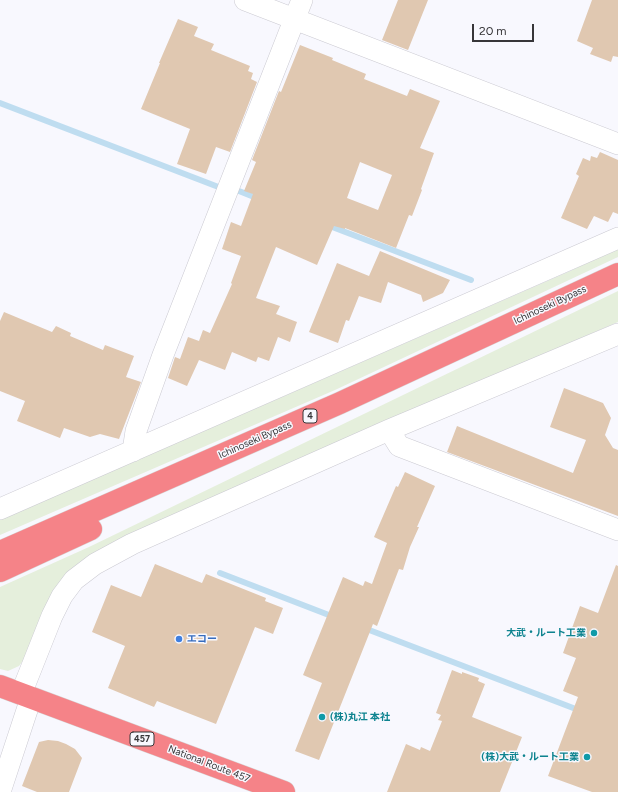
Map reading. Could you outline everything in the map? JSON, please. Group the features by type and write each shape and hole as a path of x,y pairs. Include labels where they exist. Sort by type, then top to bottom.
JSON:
{"highway":[{"name":"Ichinoseki Bypass","path":"0,552 340,403 618,274"},
{"path":"0,571 252,453 340,403"},
{"name":"National Route 457","path":"0,686 284,792"}],"street":[{"path":"246,0 299,10 618,144"},
{"path":"133,451 136,431 164,356 299,10"},
{"path":"0,509 618,238"},
{"path":"0,792 26,696 52,616 62,596 74,580 95,564 132,544 389,430 618,334"},
{"path":"389,430 399,446 618,530"}],"green space":[{"path":"618,248 618,257 335,390 0,535 0,520 570,271"},
{"path":"618,291 618,322 112,544 19,666 8,671 0,669 0,587 89,547"}],"building":[{"path":"398,0 428,0 408,50 382,40"},
{"path":"592,0 618,0 618,57 613,56 611,62 590,54 593,48 577,41"},
{"path":"178,19 198,27 194,36 214,44 211,50 250,66 248,71 253,73 251,79 257,82 230,152 216,147 206,174 177,164 190,129 141,109"},
{"path":"300,45 333,58 332,60 366,74 364,79 407,96 410,89 440,101 420,148 434,153 412,216 409,215 396,248 345,228 334,226 317,265 276,247 256,298 280,306 276,314 297,322 290,342 278,337 269,361 258,357 256,362 232,352 225,370 199,360 187,386 168,378 175,357 180,359 188,337 199,341 203,330 210,333 232,284 231,283 241,256 222,249 231,222 241,226 253,194 244,191 256,162 252,160 279,91 281,92","holes":["360,162 392,175 378,210 347,198"]},
{"path":"600,152 618,160 618,214 613,212 608,222 594,216 587,229 561,218 579,176 576,174 583,158 590,161 591,156 597,158"},
{"path":"380,251 450,280 443,293 423,302 421,295 388,282 381,303 359,296 349,321 346,320 338,343 309,332 337,263 369,276"},
{"path":"4,312 52,332 56,326 71,333 70,336 103,350 105,345 134,356 126,377 141,382 119,439 100,434 90,437 64,428 60,438 17,421 25,401 0,391 0,321"},
{"path":"564,388 603,403 611,418 605,435 613,448 618,450 618,516 447,452 457,426 573,473 586,440 550,427"},
{"path":"405,472 435,486 417,527 419,527 410,547 403,570 399,569 377,626 373,624 319,760 295,751 322,683 303,675 343,577 363,586 365,581 372,584 387,543 374,537 396,486 398,487"},
{"name":"エコー","path":"155,564 202,583 206,574 266,598 265,601 283,608 273,634 255,627 216,724 157,701 154,707 108,688 125,646 92,632 111,585 141,597"},
{"path":"616,565 618,566 618,792 592,792 548,776 578,697 563,691 576,658 563,653 580,606 598,613"},
{"path":"452,670 479,678 478,681 485,684 472,717 522,737 500,792 387,792 406,744 420,750 421,747 430,751 442,721 438,720 441,715 436,713"},
{"path":"48,740 66,744 75,749 82,758 69,792 37,792 22,786 39,742"}],"waterway":[{"path":"0,103 221,188 239,191 259,199"},
{"path":"327,225 471,280"},
{"path":"220,573 334,617"},
{"path":"364,628 581,711"}],"place":[{"name":"大武・ルート工業","path":"594,633"},
{"name":"エコー","path":"179,639"},
{"name":"(株)丸江 本社","path":"322,717"},
{"name":"(株)大武・ルート工業","path":"587,757"}]}
